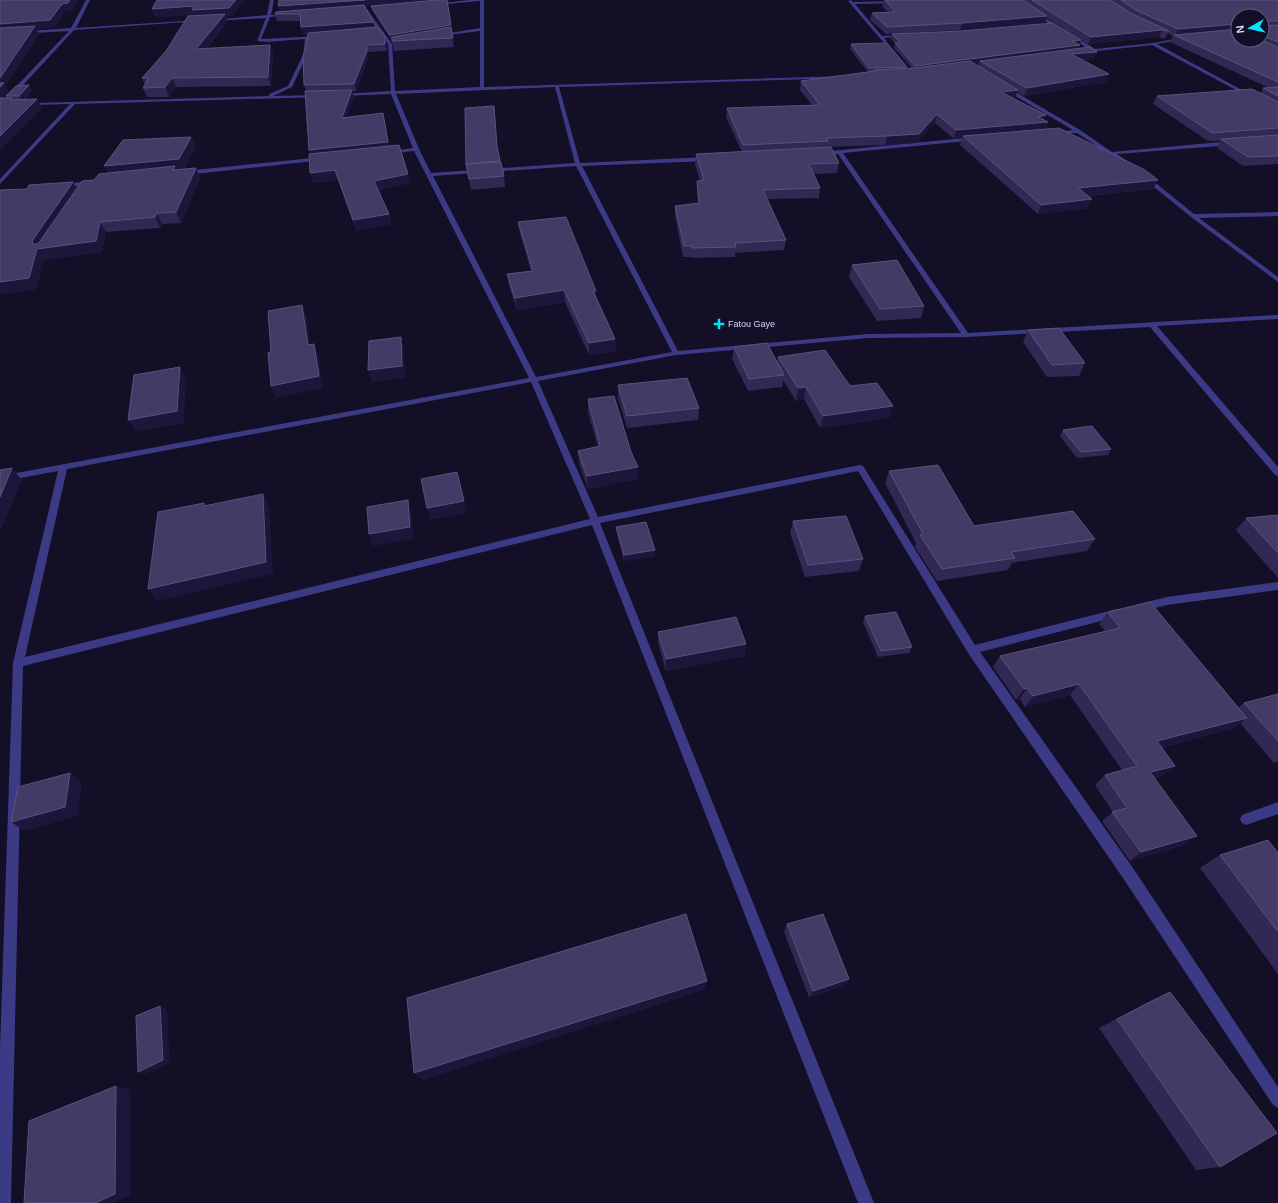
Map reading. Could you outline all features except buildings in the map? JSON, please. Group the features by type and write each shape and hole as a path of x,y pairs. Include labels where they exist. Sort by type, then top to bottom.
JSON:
{"street":[{"path":"1,105 73,29 88,0"},
{"path":"272,0 269,16 258,40 267,41 325,36"},
{"path":"428,5 482,0 482,88"},
{"path":"1014,0 1093,50"},
{"path":"851,2 899,2"},
{"path":"851,2 890,48"},
{"path":"367,10 376,32 394,43 393,93 416,149 534,380 595,521 866,1203"},
{"path":"0,34 292,15"},
{"path":"1044,25 1052,25"},
{"path":"435,36 482,29"},
{"path":"881,37 913,36"},
{"path":"1167,36 1174,39"},
{"path":"266,98 290,87 305,55 307,38"},
{"path":"1078,53 1153,44 1174,39 1188,38"},
{"path":"1153,44 1257,99"},
{"path":"337,95 482,88 557,87 849,77"},
{"path":"996,83 1078,131 1132,167"},
{"path":"557,87 578,164 676,353"},
{"path":"1,105 321,96"},
{"path":"0,182 73,104"},
{"path":"1048,133 1078,131"},
{"path":"816,154 840,153 982,138"},
{"path":"1113,153 1239,142"},
{"path":"385,152 416,149"},
{"path":"840,153 966,335"},
{"path":"175,174 330,158"},
{"path":"429,175 578,164 713,158"},
{"path":"1138,172 1193,216 1278,280"},
{"path":"52,187 97,183"},
{"path":"85,190 89,184"},
{"path":"1193,216 1278,214"},
{"path":"0,479 676,353 868,336 966,335 1278,317"},
{"path":"1152,325 1278,473"},
{"path":"3,1203 18,663 63,468"},
{"path":"18,663 595,521 860,468 972,650 1128,873 1278,1100"},
{"path":"972,650 1167,601 1278,586"},
{"path":"1246,819 1278,808"}],"place":[{"name":"Fatou Gaye","path":"719,324"}]}
